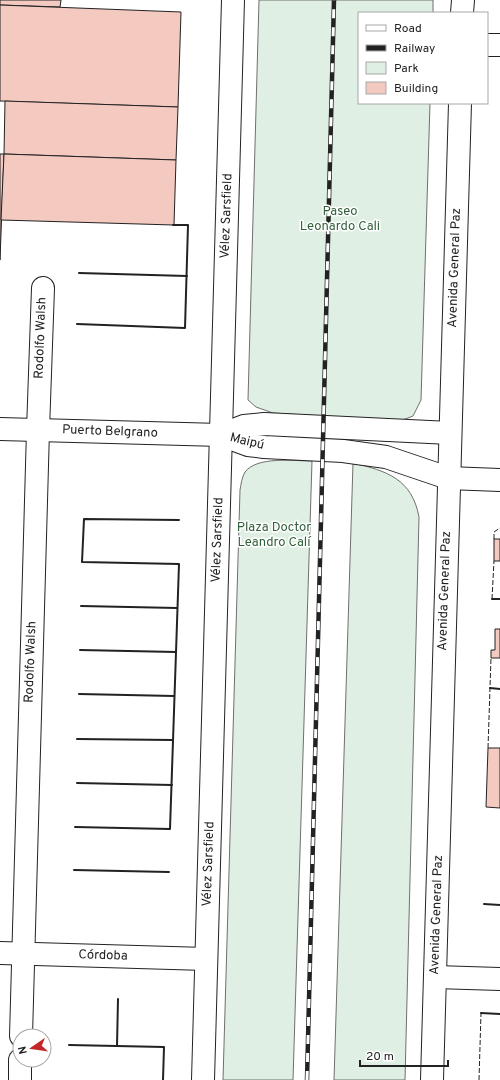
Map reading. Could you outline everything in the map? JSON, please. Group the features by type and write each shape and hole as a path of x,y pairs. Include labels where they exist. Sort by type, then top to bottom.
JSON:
{"street":[{"name":"Vélez Sarsfield","path":"203,1080 233,0"},
{"path":"462,12 463,0"},
{"path":"488,44 500,45"},
{"name":"Avenida General Paz","path":"432,1080 448,478 460,104"},
{"name":"Rodolfo Walsh","path":"21,1028 43,288"},
{"name":"Maipú","path":"221,435 244,426 264,424 450,433"},
{"name":"Puerto Belgrano","path":"0,429 221,435"},
{"name":"Maipú","path":"221,435 258,447 343,451 386,457 448,478 500,480"},
{"name":"Córdoba","path":"0,953 206,959"},
{"path":"435,977 500,979"},
{"path":"20,1068 20,1080"}],"green space":[{"name":"Paseo Leonardo Cali","path":"259,0 433,0 433,12 358,12 358,104 430,104 421,400 413,416 400,421 273,413 256,407 248,400"},
{"name":"Plaza Doctor Leandro Calí","path":"276,460 312,461 293,1080 223,1080 240,490 242,478 245,472 258,464"},
{"path":"353,463 377,469 404,485 416,504 419,517 405,1080 334,1080"}],"building":[{"path":"0,0 61,0 60,7 0,5"},
{"path":"0,5 181,12 178,107 0,101"},
{"path":"5,101 178,107 176,160 4,154"},
{"path":"0,154 4,154 0,260"},
{"path":"4,154 176,160 174,225 1,220"},
{"path":"494,539 500,539 500,561 494,561"},
{"path":"495,629 500,629 500,658 491,658 491,650 495,650"},
{"path":"488,748 500,748 500,808 486,807"}],"railway":[{"path":"307,1080 334,0"}],"fence":[{"path":"494,539 494,532 500,528"},
{"path":"492,599 494,561"},
{"path":"488,748 491,658"},
{"path":"479,1080 481,1013"}],"wall":[{"path":"77,324 185,328 188,225 173,225"},
{"path":"79,273 187,276"},
{"path":"75,827 170,829 179,564 82,562 84,519 179,520"},
{"path":"492,599 500,599"},
{"path":"81,606 177,608"},
{"path":"80,650 176,652"},
{"path":"490,688 500,689"},
{"path":"79,694 174,696"},
{"path":"77,739 173,740"},
{"path":"77,783 172,785"},
{"path":"74,870 169,872"},
{"path":"484,904 500,905"},
{"path":"117,1046 118,999"},
{"path":"481,1013 500,1014"},
{"path":"69,1045 164,1047 163,1080"}]}
